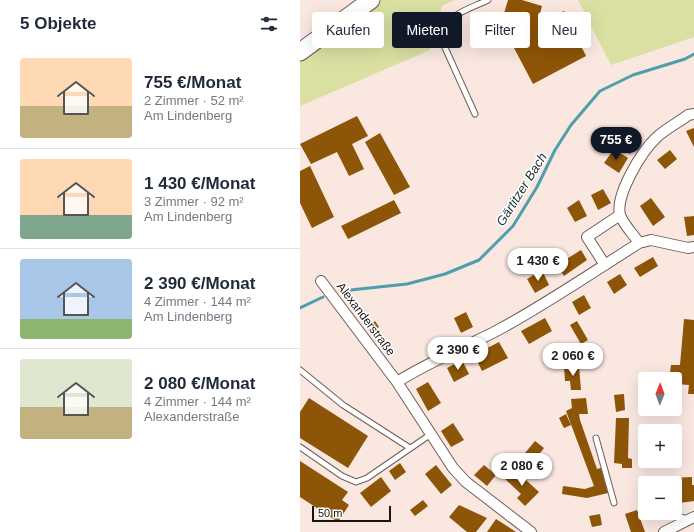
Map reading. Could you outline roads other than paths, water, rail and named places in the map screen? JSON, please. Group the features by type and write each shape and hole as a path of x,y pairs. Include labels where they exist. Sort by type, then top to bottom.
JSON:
{"main road":[{"path":"300,52 371,0"}],"street":[{"path":"639,243 620,216 625,185 637,161 656,138 691,115"},
{"path":"605,265 587,237 620,216"},
{"path":"397,382 422,366 499,329 550,300 639,243 651,240 688,248 694,247"},
{"name":"Alexanderstraße","path":"321,281 397,382 453,468 466,482 531,532"},
{"path":"664,532 691,518"}],"lane":[{"path":"475,114 442,41 443,32 450,19 457,14 488,0"},
{"path":"300,370 343,405 410,448"},
{"path":"300,447 342,476 356,482 367,478 432,434"},
{"path":"596,438 614,503"}],"waterway":[{"name":"Gärtitzer Bach","path":"341,291 407,284 445,274 479,260 513,226 537,187 555,150 571,125 600,91 633,75 685,59 694,54"},
{"name":"Gärtitzer Bach","path":"300,308 323,297"}]}
